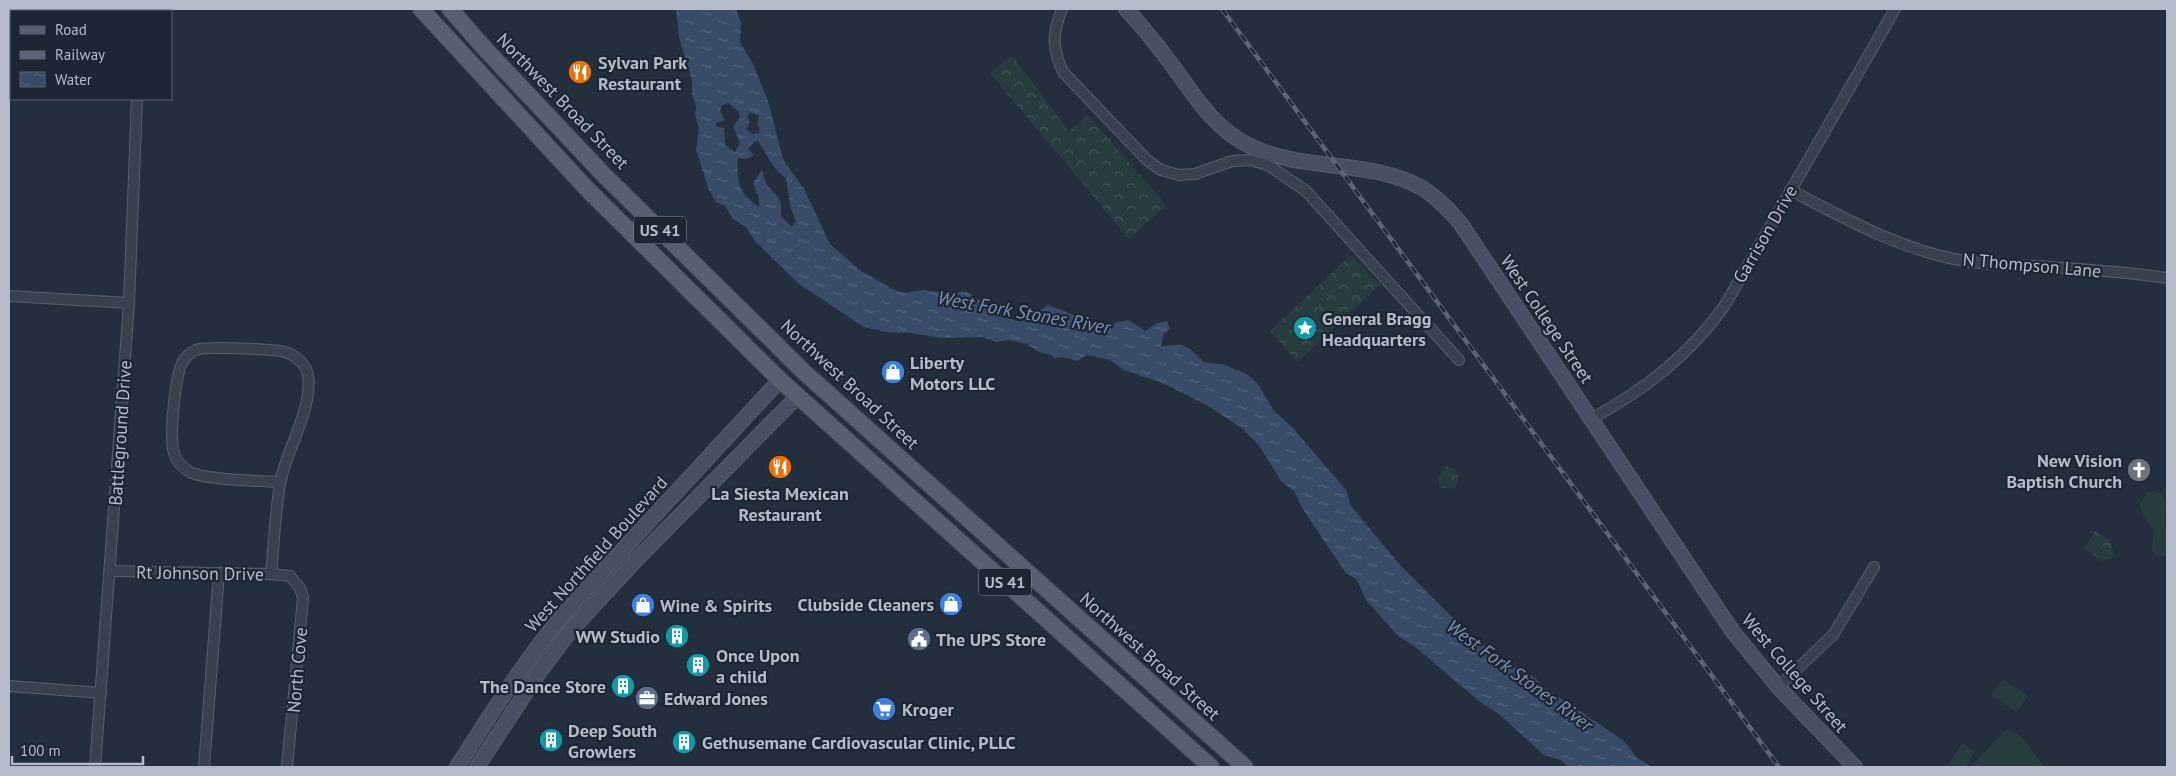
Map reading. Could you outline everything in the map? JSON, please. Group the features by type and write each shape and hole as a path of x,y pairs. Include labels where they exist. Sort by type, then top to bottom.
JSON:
{"main road":[{"name":"US 41","path":"421,9 587,188 780,380 1211,767"},
{"name":"Northwest Broad Street","path":"450,9 603,174 804,372 1245,767"},
{"path":"472,65 487,51"},
{"path":"587,188 603,174"},
{"path":"780,380 804,372"},
{"path":"798,396 804,372"},
{"path":"971,552 986,536"},
{"path":"1034,608 1050,593"},
{"path":"1120,685 1134,668"}],"street":[{"path":"1062,9 1055,25 1055,54 1063,72 1147,160 1161,170 1179,175 1195,174 1232,160 1250,160 1268,166 1306,191 1459,360"},
{"name":"West College Street","path":"1126,9 1162,51 1207,114 1227,132 1248,146 1272,155 1378,173 1402,179 1422,188 1441,201 1461,224 1733,632 1778,687 1855,767"},
{"name":"Garrison Drive","path":"1590,418 1616,405 1668,369 1710,326 1725,305 1895,9"},
{"name":"Battleground Drive","path":"95,767 129,303 137,100"},
{"name":"N Thompson Lane","path":"1790,190 1866,230 1929,253 1958,260 1996,265 2122,272 2167,278"},
{"path":"9,296 129,303"},
{"path":"271,574 280,482 301,419 308,390 308,373 298,358 284,352 234,348 198,349 184,359 178,373 172,433 173,450 180,465 192,473 280,482"},
{"name":"West Northfield Boulevard","path":"457,767 512,681 542,640 568,609 780,380"},
{"name":"West Northfield Boulevard","path":"477,767 538,674 571,630 636,560 798,396"},
{"path":"1778,687 1833,635 1874,567"},
{"name":"Rt Johnson Drive","path":"110,571 290,576"},
{"path":"204,767 219,573"},
{"name":"North Cove","path":"287,767 303,598 300,588 290,576"},
{"path":"9,686 101,693"}],"green space":[{"path":"1012,55 1069,131 1088,115 1166,205 1129,239 990,73"},
{"path":"1351,255 1380,285 1298,362 1270,331"},
{"path":"1446,466 1455,469 1459,480 1455,489 1440,487 1438,477"},
{"path":"2156,491 2164,497 2166,505 2167,554 2159,557 2152,551 2154,530 2142,514 2140,504 2147,492"},
{"path":"2095,531 2111,541 2114,558 2103,561 2084,549"},
{"path":"2003,679 2028,696 2017,712 1991,695"},
{"path":"2007,730 2014,732 2024,740 2045,767 1971,767"},
{"path":"1962,743 1975,751 1966,767 1947,767"}],"water":[{"name":"West Fork Stones River","path":"676,9 736,9 741,23 740,42 754,66 768,101 783,159 805,191 830,244 861,271 894,290 905,293 923,290 967,292 987,305 997,315 1020,322 1048,305 1073,315 1080,313 1085,323 1098,321 1102,326 1128,320 1145,331 1157,323 1167,321 1170,329 1163,335 1161,347 1185,346 1193,351 1203,362 1225,365 1248,375 1258,384 1273,410 1293,428 1346,490 1351,506 1400,565 1467,632 1501,659 1535,678 1545,688 1624,741 1637,758 1652,767 1568,767 1561,760 1544,755 1500,715 1479,701 1414,646 1398,636 1366,600 1357,580 1345,572 1302,508 1295,492 1281,481 1260,447 1243,429 1210,407 1165,384 1124,370 1110,360 1087,355 1077,361 1063,357 1054,358 1052,355 1039,352 1027,344 1009,340 996,342 983,337 941,338 911,333 886,332 864,327 799,284 755,241 746,227 733,219 725,206 716,202 709,190 696,150 699,129 692,94 692,80 679,37","holes":["728,103 738,111 740,118 733,126 740,143 735,152 725,145 724,128 716,127 716,123 725,120 720,111 722,105","750,112 759,116 757,125 760,128 759,133 752,134 746,129 750,122 747,117","758,141 774,166 786,178 791,209 796,220 792,227 781,216 780,202 767,184 762,170 753,183 759,198 759,207 747,197 740,186 738,158 746,159 754,155 748,149 754,142"]}],"railway":[{"path":"1222,9 1779,767"}],"place":[{"name":"Sylvan Park Restaurant","path":"580,72"},
{"name":"General Bragg Headquarters","path":"1305,328"},
{"name":"Liberty Motors LLC","path":"893,372"},
{"name":"La Siesta Mexican Restaurant","path":"780,467"},
{"name":"New Vision Baptish Church","path":"2139,470"},
{"name":"Clubside Cleaners","path":"951,604"},
{"name":"Wine & Spirits","path":"643,605"},
{"name":"WW Studio","path":"677,636"},
{"name":"The UPS Store","path":"919,639"},
{"name":"Once Upon a child","path":"698,665"},
{"name":"The Dance Store","path":"623,686"},
{"name":"Edward Jones","path":"647,698"},
{"name":"Kroger","path":"884,709"},
{"name":"Deep South Growlers","path":"551,740"},
{"name":"Gethusemane Cardiovascular Clinic, PLLC","path":"684,742"}]}
